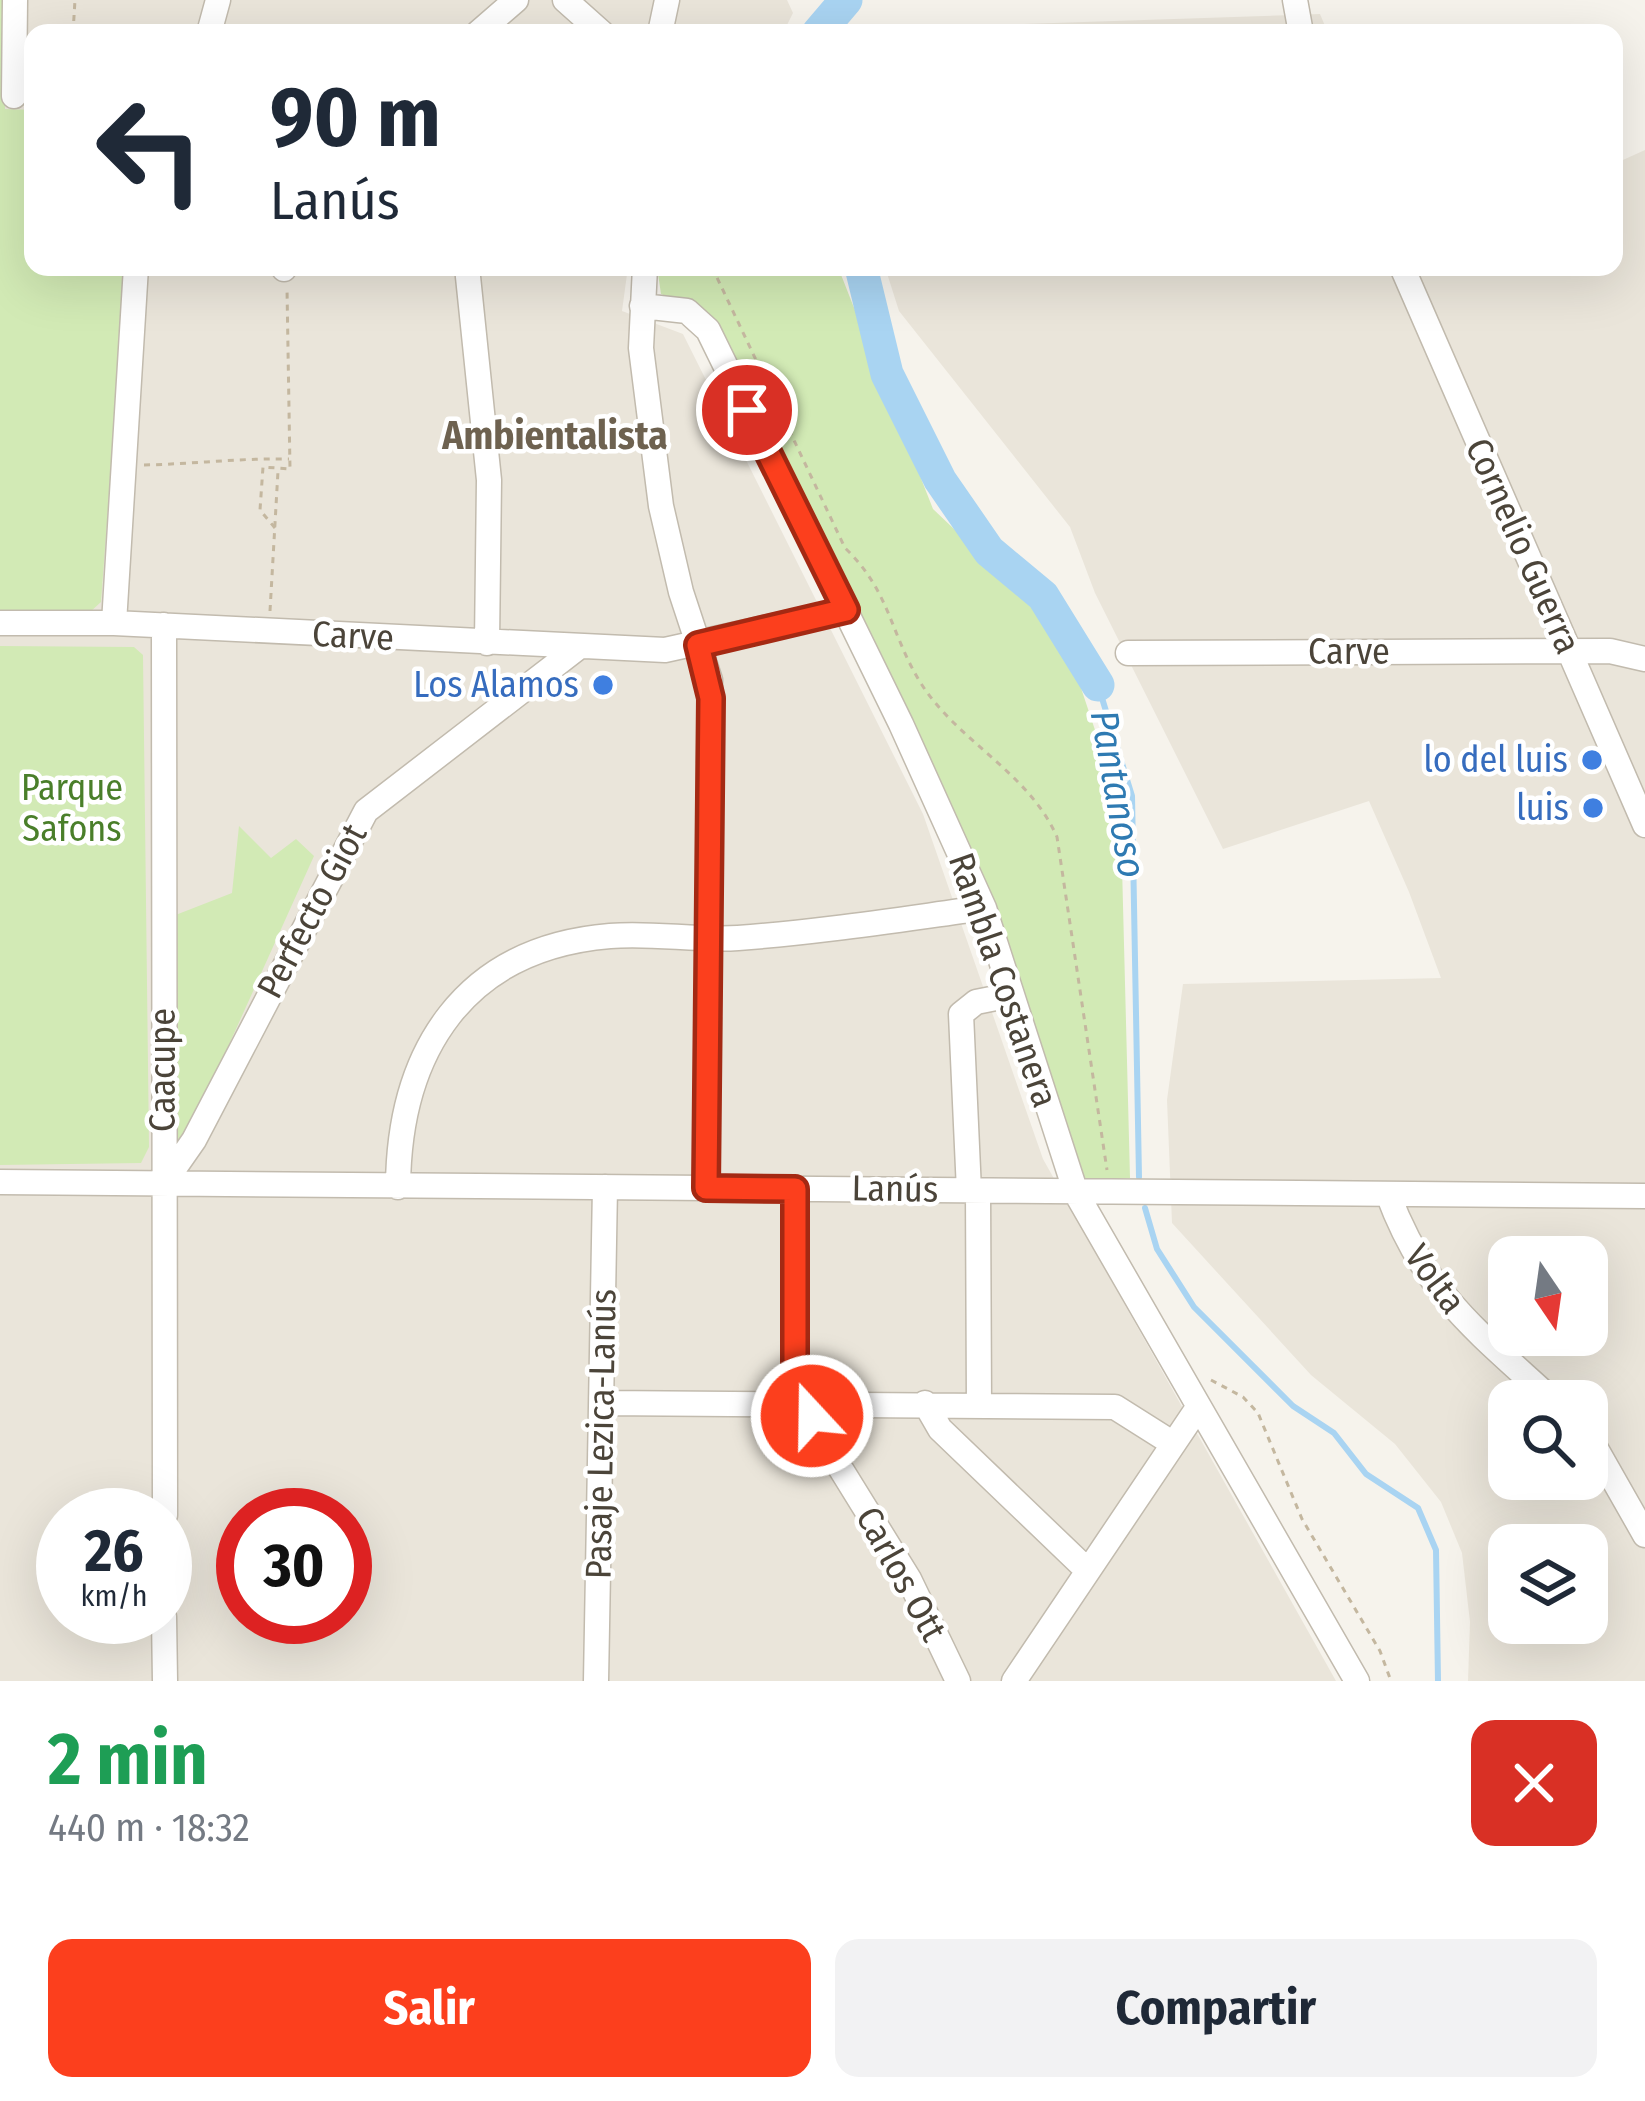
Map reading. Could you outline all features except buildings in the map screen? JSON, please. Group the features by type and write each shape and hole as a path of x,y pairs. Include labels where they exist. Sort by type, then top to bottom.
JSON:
{"street":[{"path":"15,0 16,97"},
{"path":"488,24 516,0"},
{"path":"565,0 592,24"},
{"path":"114,623 135,276"},
{"path":"468,276 489,480 487,643"},
{"path":"644,276 641,348 661,506 711,698 706,1188"},
{"name":"Cornelio Guerra","path":"1406,276 1645,824"},
{"name":"Rambla Costanera","path":"642,305 687,311 708,330 846,610 984,908 1076,1193 1358,1681"},
{"name":"Carve","path":"0,623 114,623 580,646 698,645 846,610"},
{"name":"Caacupe","path":"164,626 164,1488"},
{"name":"Perfecto Giot","path":"163,1185 194,1140 366,811 580,646"},
{"name":"Carve","path":"1128,653 1569,651 1645,659"},
{"path":"398,1187 398,1145 412,1075 452,1011 513,965 563,945 609,936 708,938 984,908"},
{"path":"979,1406 962,1014 976,1003 1011,995"},
{"name":"Lanús","path":"0,1182 1645,1196"},
{"name":"Pasaje Lezica-Lanús","path":"596,1681 605,1187"},
{"name":"Carlos Ott","path":"795,1189 802,1403 909,1579 958,1681"},
{"name":"Volta","path":"1388,1194 1406,1242 1442,1300 1530,1380"},
{"path":"602,1403 1115,1407 1172,1443"},
{"path":"925,1403 940,1429 1086,1569"},
{"path":"1014,1681 1197,1409"},
{"path":"1608,1470 1645,1535"},
{"path":"164,1644 165,1681"}],"path":[{"path":"275,528 260,510 263,467 290,470 291,352 285,276"},
{"path":"716,276 845,548 873,574 922,686 1045,810 1062,864 1111,1193"},
{"path":"124,466 191,464 215,457 291,459"},
{"path":"269,631 278,469"},
{"path":"1200,1371 1243,1396 1258,1413 1302,1519 1380,1651 1391,1681"}],"shaded area":[{"path":"0,0 787,0 793,13 788,24 24,24 24,276 627,276 622,311 683,334 923,814 1043,1159 1336,1681 0,1681"},
{"path":"1320,14 1324,24 1026,24"},
{"path":"1645,150 1645,1681 1468,1681 1470,1622 1462,1553 1441,1502 1395,1444 1311,1375 1172,1223 1167,1100 1183,984 1441,978 1369,801 1223,849 1095,593 1070,527 899,311 888,276 1623,276 1623,160"}],"green space":[{"path":"0,0 7,0 5,109 24,110 24,276 125,276 101,602 90,612 0,610"},
{"path":"658,276 842,276 933,509 1036,607 1074,667 1103,754 1122,866 1130,1178 1079,1181 998,909 721,329 705,311 661,294"},
{"name":"Parque Safons","path":"0,646 134,647 143,655 149,1147 141,1163 0,1165"},
{"path":"239,826 271,858 296,839 314,856 190,1131 176,1146 173,916 232,893"}],"waterway":[{"name":"Pantanoso","path":"826,24 846,0"},
{"name":"Pantanoso","path":"863,276 887,374 940,480 989,551 1043,596 1098,685"},
{"name":"Pantanoso","path":"1098,685 1132,796 1139,1177"},
{"name":"Pantanoso","path":"1145,1208 1157,1249 1194,1307 1293,1406 1334,1433 1366,1474 1418,1508 1436,1550 1438,1681"}],"place":[{"name":"Los Alamos","path":"603,685"},
{"name":"lo del luis","path":"1592,760"},
{"name":"luis","path":"1593,808"}],"district":[{"name":"Ambientalista","path":"555,436"}],"route":[{"path":"747,410 846,610 698,645 711,698 706,1188 795,1189 795,1403 809,1403 812,1416"}]}
